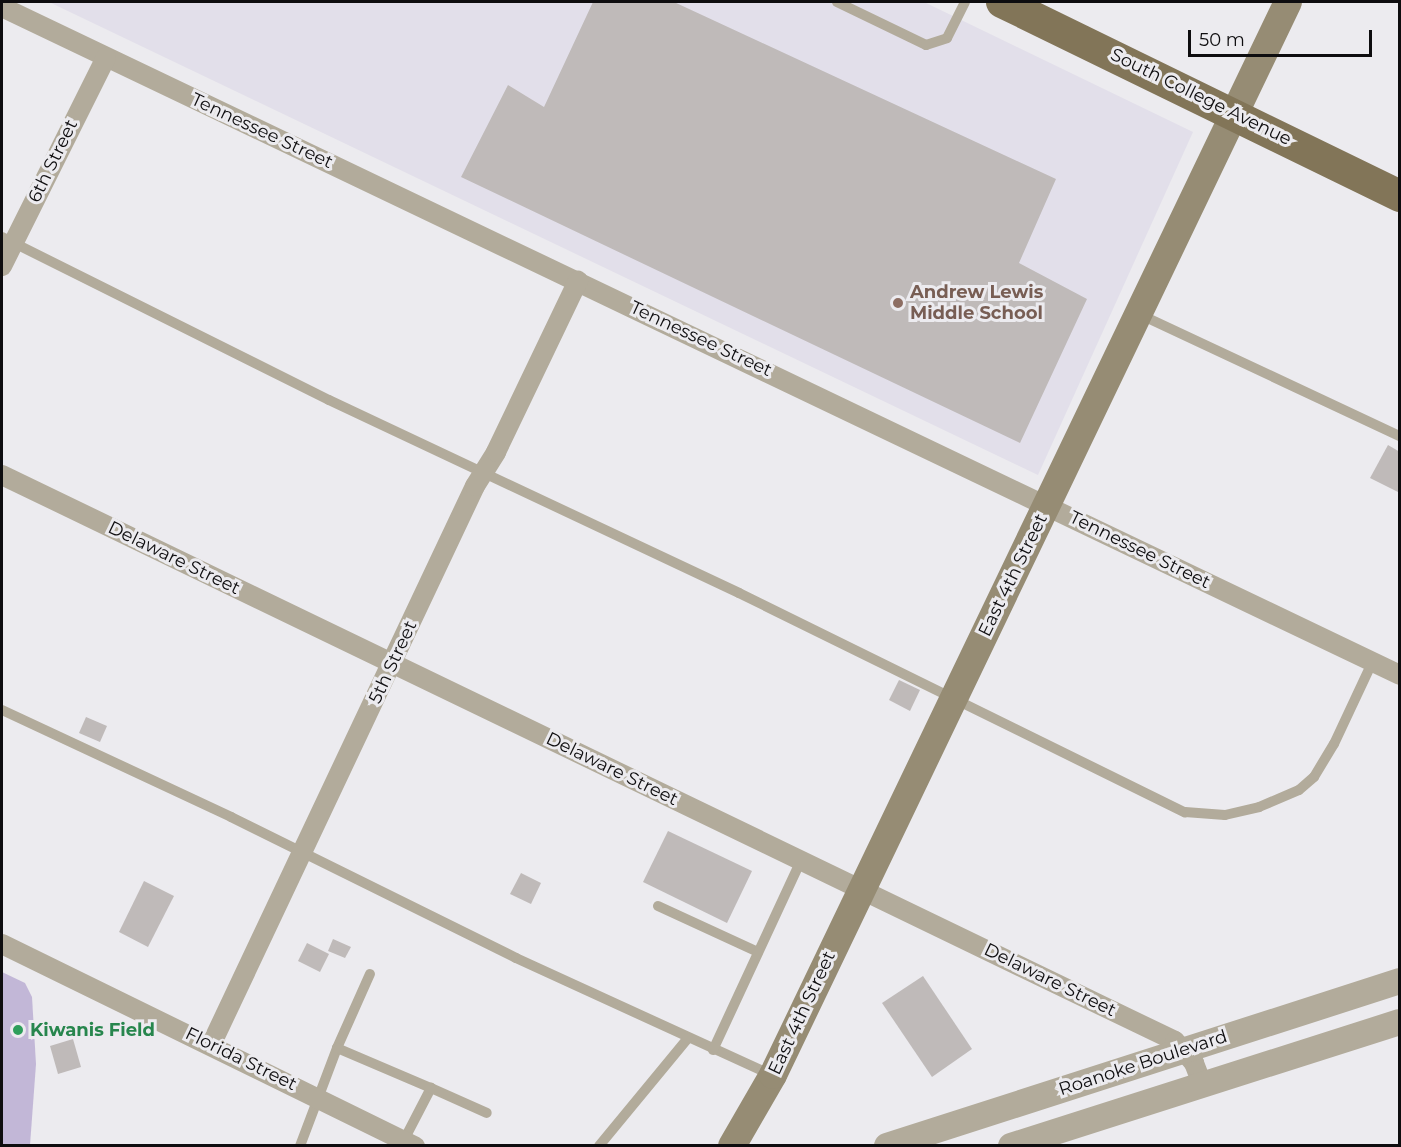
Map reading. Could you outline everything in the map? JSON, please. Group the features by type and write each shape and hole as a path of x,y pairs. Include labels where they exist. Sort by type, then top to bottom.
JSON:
{"main road":[{"name":"South College Avenue","path":"1002,2 1234,113 1400,196"},
{"name":"East 4th Street","path":"732,1146 773,1075 1288,2"}],"street":[{"name":"Tennessee Street","path":"2,7 1400,675"},
{"name":"6th Street","path":"2,266 7,239 106,57"},
{"name":"5th Street","path":"211,1045 484,472 578,281"},
{"name":"Delaware Street","path":"2,475 862,888 1175,1041 1185,1049"},
{"name":"Florida Street","path":"2,944 318,1096 410,1143"},
{"name":"Roanoke Boulevard","path":"886,1146 1400,981"},
{"path":"1011,1146 1400,1022"},
{"path":"1185,1049 1202,1084"}],"lane":[{"path":"837,2 926,45 946,38 965,2"},
{"path":"7,239 329,400 955,697 1185,812 1224,815 1289,794 1314,777 1334,744 1372,663"},
{"path":"1138,314 1400,436"},
{"path":"2,710 713,1050 773,1075"},
{"path":"713,1050 801,860"},
{"path":"658,906 758,952"},
{"path":"300,1146 337,1048 370,974"},
{"path":"599,1146 688,1038"},
{"path":"337,1048 487,1113"},
{"path":"410,1143 431,1088"}],"shaded area":[{"name":"Andrew Lewis Middle School","path":"49,2 924,2 1193,132 1038,475"},
{"name":"Kiwanis Field","path":"2,972 25,983 32,997 36,1064 30,1145 2,1145"}],"building":[{"path":"593,2 674,2 1056,179 1019,263 1087,299 1020,443 461,177 508,85 544,107"},
{"path":"1388,445 1400,452 1400,493 1370,478"},
{"path":"899,680 920,690 910,711 889,700"},
{"path":"86,717 107,726 100,742 79,733"},
{"path":"668,831 752,871 727,923 643,882"},
{"path":"521,873 541,883 531,904 510,894"},
{"path":"144,881 174,896 148,947 119,932"},
{"path":"333,939 351,947 345,958 328,951"},
{"path":"307,943 329,954 320,972 298,961"},
{"path":"923,976 972,1049 932,1077 882,1003"},
{"path":"73,1039 81,1067 58,1074 50,1046"}],"place":[{"name":"Andrew Lewis Middle School","path":"898,303"},
{"name":"Kiwanis Field","path":"18,1030"}]}
